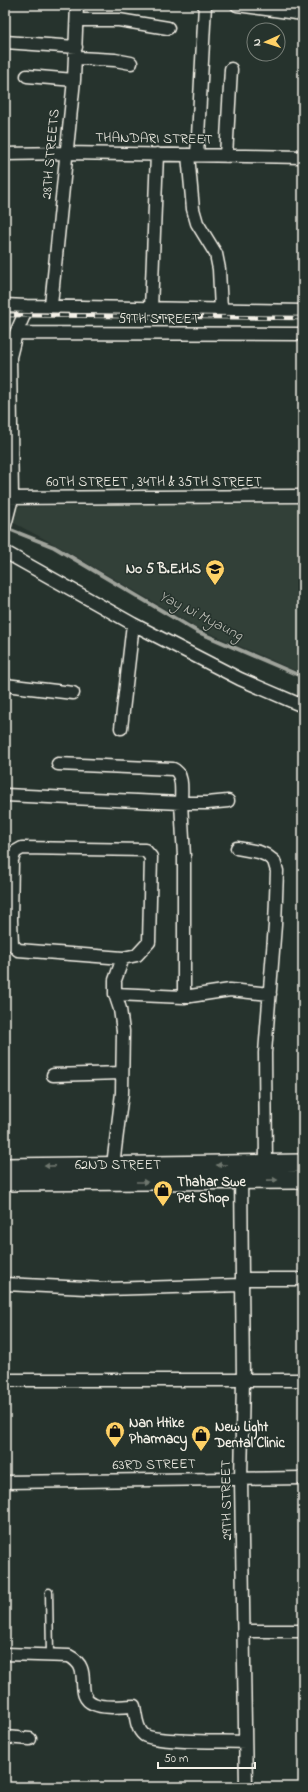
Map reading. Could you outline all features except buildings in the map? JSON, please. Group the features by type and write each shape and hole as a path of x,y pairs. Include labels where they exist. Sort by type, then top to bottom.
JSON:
{"main road":[{"name":"62ND STREET","path":"5,1182 111,1182 241,1173 266,1164 303,1163"},
{"name":"62ND STREET","path":"5,1167 113,1164 241,1173 303,1180"}],"street":[{"name":"28TH STREETS","path":"51,305 74,80 77,5"},
{"path":"205,5 192,155 192,209 196,223 216,254 220,269 221,310"},
{"path":"237,5 296,11"},
{"path":"77,20 119,20 168,28"},
{"path":"5,42 76,47"},
{"path":"75,59 115,60 131,63"},
{"path":"226,156 231,69"},
{"path":"27,76 74,80"},
{"name":"THANDARI STREET","path":"5,154 66,152 226,156 303,156"},
{"path":"151,309 157,154"},
{"path":"5,305 303,311"},
{"path":"6,520 8,498 10,357 16,333 24,315 26,306"},
{"name":"59TH STREET","path":"16,333 303,334"},
{"name":"60TH STREET , 34TH & 35TH STREET","path":"8,498 303,496"},
{"path":"5,552 133,624 240,679 303,706"},
{"path":"121,728 133,624"},
{"path":"5,685 73,693"},
{"path":"58,764 173,769 177,770 180,775 184,856 184,997"},
{"path":"5,795 181,803 228,801"},
{"path":"22,848 145,850 151,858 149,942 137,955 123,958 18,950 12,944 8,920 12,860 15,852 22,848"},
{"path":"237,848 259,852 266,855 274,861 277,871 275,925 265,1053 266,1164"},
{"path":"111,1182 122,1093 123,1032 120,1009 115,994 115,980 123,958"},
{"path":"115,994 184,997 230,990 270,994"},
{"path":"52,1075 122,1073"},
{"name":"29TH STREET","path":"241,1173 243,1381 241,1479 246,1787"},
{"path":"5,1284 106,1288 303,1279"},
{"path":"5,1380 303,1380"},
{"name":"63RD STREET","path":"5,1482 303,1478"},
{"path":"244,1631 303,1631"},
{"path":"5,1654 50,1654 69,1656 77,1660 82,1671 85,1696 94,1705 134,1706 138,1726 143,1734 151,1738 185,1741 245,1742"},
{"path":"5,1737 30,1739"}],"lane":[{"path":"49,1592 50,1654"}],"shaded area":[{"name":"No 5 B.E.H.S","path":"137,504 303,504 303,674 198,628 56,545 14,523 14,507"}],"waterway":[{"name":"Yay Ni Myaung","path":"6,528 54,547 198,632 303,677"}],"railway":[{"path":"5,315 303,318"}],"place":[{"name":"No 5 B.E.H.S","path":"215,586"},
{"name":"Thahar Swe Pet Shop","path":"163,1207"},
{"name":"Nan Htike Pharmacy","path":"115,1448"},
{"name":"New Light Dental Clinic","path":"201,1452"}]}
